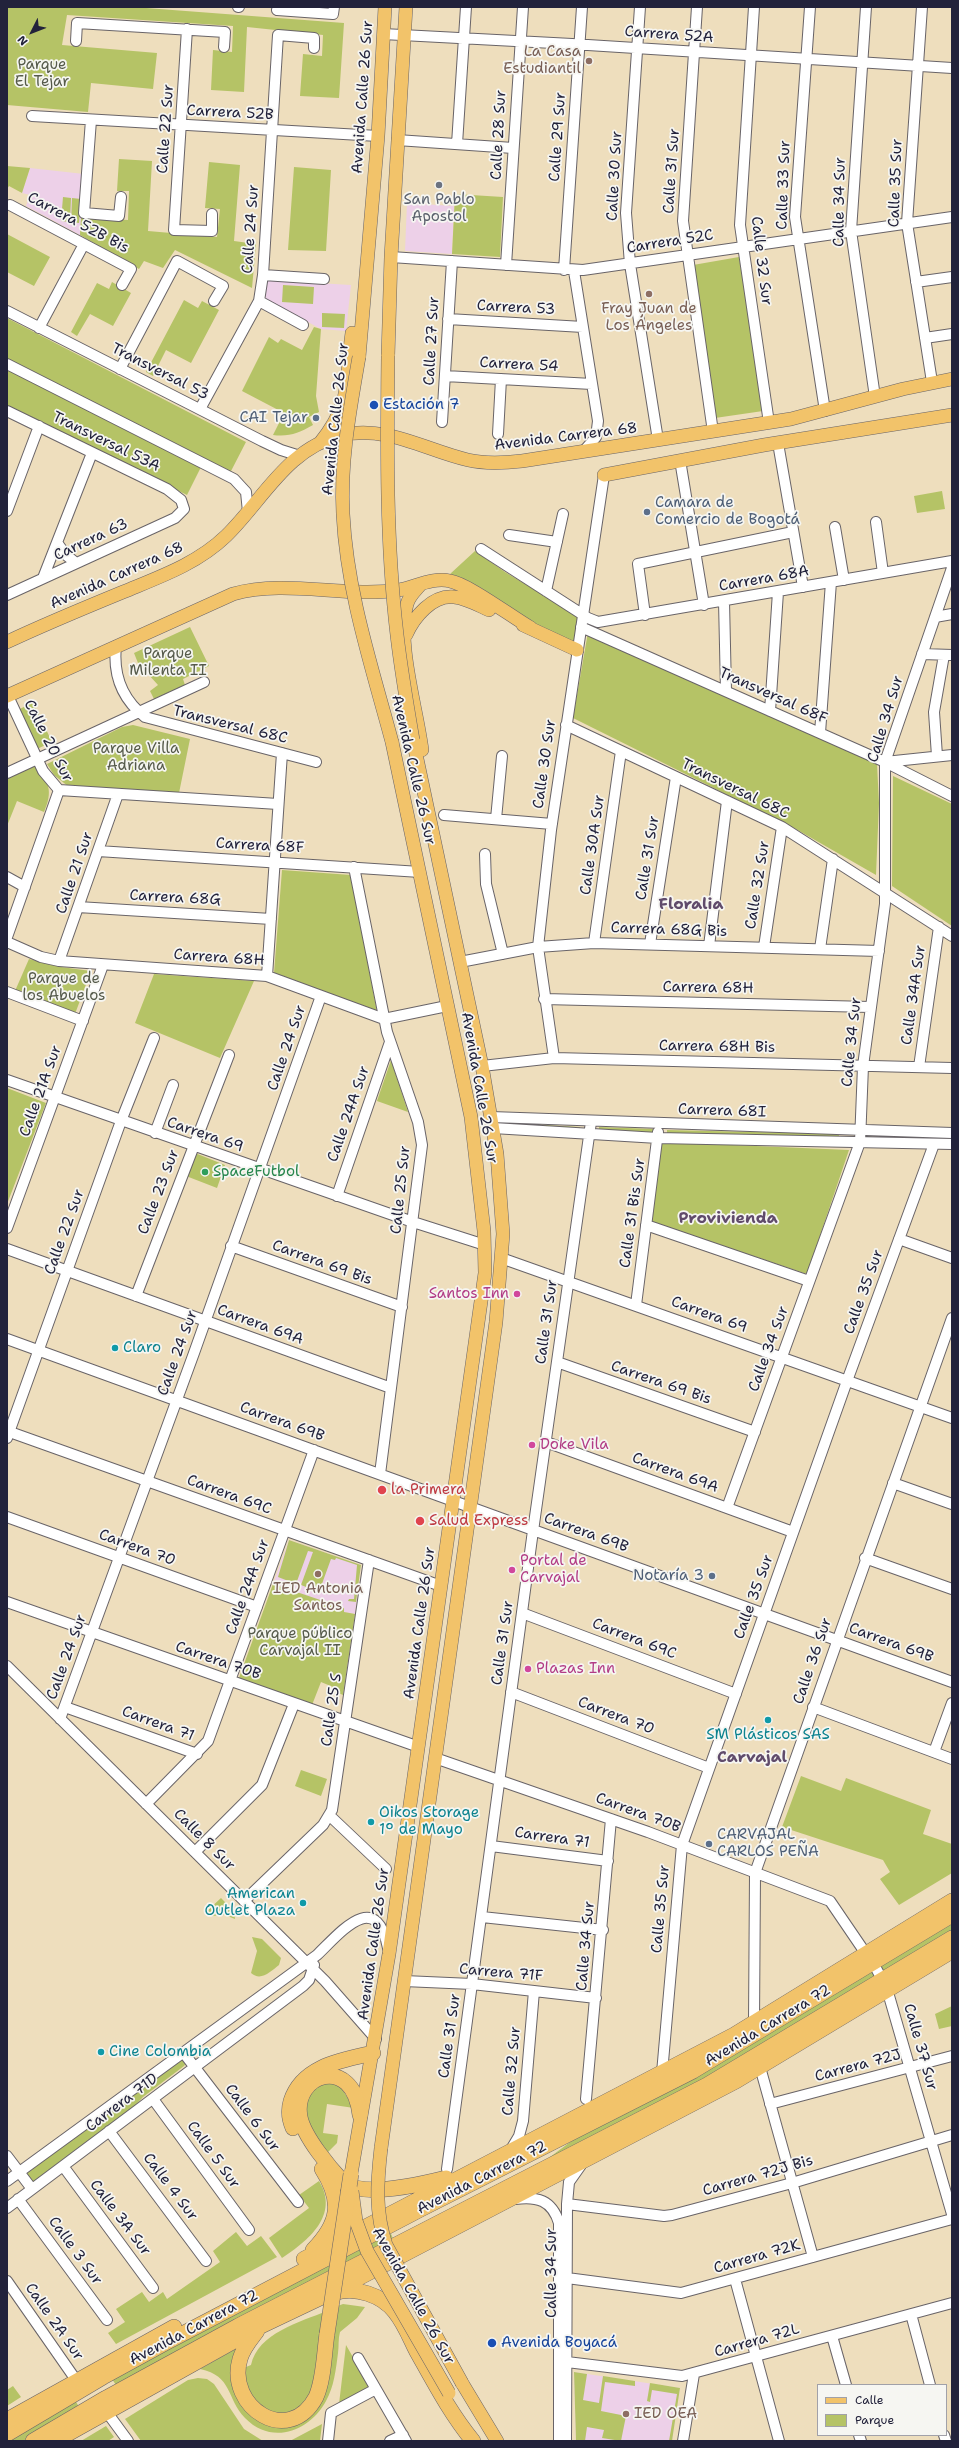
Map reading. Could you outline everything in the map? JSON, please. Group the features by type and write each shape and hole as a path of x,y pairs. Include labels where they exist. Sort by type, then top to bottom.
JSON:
{"highway":[{"name":"Avenida Carrera 72","path":"7,2434 103,2376 167,2342 421,2209 614,2112 693,2070 869,1958 923,1919 952,1901"},
{"name":"Avenida Carrera 72","path":"7,2420 76,2380 304,2258 662,2073 726,2039 869,1958 951,1916"},
{"path":"923,1919 951,1916"},
{"name":"Avenida Carrera 72","path":"55,2441 139,2392 261,2326 322,2297 613,2146 760,2067 952,1938"},
{"name":"Avenida Carrera 72","path":"33,2441 161,2368 466,2207 630,2125 706,2085 885,1984 952,1951"},
{"path":"693,2070 726,2039"},
{"path":"304,2258 328,2232 333,2223 336,2208 333,2188 330,2180 297,2136 291,2124 289,2108 293,2097 304,2078 322,2067 375,2046"},
{"path":"360,2115 359,2105 351,2087 341,2078 330,2076 320,2077 310,2084 305,2091 300,2108 300,2116 307,2135 338,2177 348,2186 370,2189 403,2186 467,2174"},
{"path":"674,2114 706,2085"},
{"path":"577,2117 614,2112"},
{"path":"613,2146 630,2125"},
{"path":"261,2326 245,2347 240,2358 238,2375 242,2393 254,2410 261,2417 281,2423 300,2416 316,2396 352,2174"},
{"path":"322,2297 338,2292 359,2292 378,2299 391,2308 456,2420 473,2441"},
{"path":"139,2392 161,2368"}],"main road":[{"name":"Avenida Calle 26 Sur","path":"385,7 378,136 359,358 343,468 344,529 355,605 392,742 471,1117 485,1245 485,1273 389,1954 375,2046 360,2115 355,2149 352,2174 353,2210 364,2245 477,2441"},
{"name":"Avenida Calle 26 Sur","path":"406,7 397,140 388,356 388,503 390,555 400,660 413,740 482,1066 492,1123 503,1209 502,1258 496,1322 381,2148 376,2198 379,2223 386,2245 402,2279 497,2441"},
{"path":"320,444 338,419 345,401 351,342 372,212"},
{"name":"Avenida Carrera 68","path":"7,642 176,570 212,548 248,512 281,470 320,444 342,436 380,434 406,439 468,460 488,463 522,461 769,423 825,411 932,382 952,379"},
{"path":"604,475 778,443 952,415"},
{"path":"7,696 233,594 250,590 285,588 352,592 383,591 398,590 441,580 461,585 531,628"},
{"path":"421,584 408,602 405,637 428,809"},
{"path":"405,637 412,623 422,612 436,601 446,597 468,601 531,628 577,650"}],"street":[{"path":"456,144 466,7"},
{"name":"Calle 28 Sur","path":"506,265 523,7"},
{"name":"Calle 29 Sur","path":"582,7 569,270 583,327 598,430 594,440 582,452"},
{"name":"Calle 30 Sur","path":"640,7 627,200 630,264 658,440"},
{"name":"Calle 31 Sur","path":"697,7 683,209 713,432"},
{"name":"Calle 32 Sur","path":"754,7 740,215 743,246 769,423"},
{"name":"Calle 33 Sur","path":"810,7 795,217 797,239 825,411"},
{"name":"Calle 34 Sur","path":"866,7 851,231 875,397"},
{"name":"Calle 35 Sur","path":"922,7 907,223 932,382"},
{"path":"277,9 333,11"},
{"path":"76,41 77,23 225,32 224,47"},
{"name":"Calle 22 Sur","path":"187,30 174,230 212,231 212,214"},
{"name":"Carrera 52A","path":"384,34 579,44 952,68"},
{"name":"Calle 24 Sur","path":"200,409 258,301 263,275 278,36 314,43"},
{"name":"Carrera 52B","path":"32,116 378,136"},
{"name":"Carrera 52B Bis","path":"91,120 84,213 119,216 121,197"},
{"path":"397,140 513,148"},
{"name":"Carrera 52B Bis","path":"10,205 131,268 122,285"},
{"name":"Carrera 52C","path":"391,257 569,270 630,264 743,246 952,217"},
{"path":"40,328 84,244"},
{"path":"120,369 177,261 223,286 214,301"},
{"name":"Calle 27 Sur","path":"442,422 452,261"},
{"path":"263,275 324,279"},
{"path":"916,282 952,277"},
{"path":"258,301 303,325"},
{"name":"Transversal 53","path":"7,311 281,450 300,456"},
{"name":"Carrera 53","path":"448,319 583,327"},
{"path":"925,338 952,334"},
{"path":"7,364 234,479 246,492 248,512"},
{"name":"Carrera 54","path":"445,376 592,384"},
{"path":"498,434 501,379"},
{"name":"Transversal 53A","path":"7,411 167,489 181,500 184,509"},
{"path":"7,511 39,426"},
{"path":"778,443 803,587"},
{"path":"44,578 92,453"},
{"path":"680,460 704,605"},
{"name":"Calle 30 Sur","path":"554,1058 544,999 538,947 552,824 604,475"},
{"name":"Carrera 63","path":"7,595 175,518 184,509"},
{"path":"546,591 562,514"},
{"path":"876,522 883,573"},
{"path":"835,527 844,580"},
{"path":"645,615 638,564 793,532"},
{"path":"509,535 557,542"},
{"path":"58,544 66,555 76,563"},
{"name":"Carrera 68A","path":"481,549 546,591 598,622 704,605 952,561"},
{"name":"Calle 34 Sur","path":"727,1508 860,1142 863,1066 879,950 885,891 885,762 952,568"},
{"path":"820,733 831,582"},
{"path":"770,711 778,592"},
{"path":"724,601 726,692"},
{"path":"935,617 952,614"},
{"name":"Transversal 68F","path":"581,627 885,762 952,796"},
{"path":"116,646 115,666 118,679 126,697 139,712"},
{"path":"922,654 948,655 934,712 938,756"},
{"path":"7,773 204,682"},
{"name":"Calle 20 Sur","path":"7,696 37,760 47,777 59,790 7,937"},
{"name":"Transversal 68C","path":"139,712 151,720 316,762"},
{"name":"Transversal 68C","path":"566,725 782,827 885,891 952,936"},
{"name":"Calle 30A Sur","path":"594,942 621,751"},
{"path":"267,976 282,753"},
{"path":"885,762 952,755"},
{"path":"496,819 502,756"},
{"name":"Calle 31 Sur","path":"650,944 676,777"},
{"path":"59,790 278,804"},
{"name":"Calle 21 Sur","path":"59,961 118,794"},
{"path":"709,946 727,801"},
{"path":"444,815 552,824"},
{"name":"Calle 32 Sur","path":"764,947 782,827"},
{"name":"Carrera 68F","path":"98,851 274,861 420,872"},
{"path":"485,854 486,884 502,954"},
{"path":"820,949 833,859"},
{"name":"Calle 25 Sur","path":"354,867 384,1019 390,1042 421,1132 422,1157 380,1474"},
{"path":"7,877 25,887"},
{"name":"Carrera 68G","path":"78,907 271,919"},
{"name":"Calle 34A Sur","path":"919,1067 939,927"},
{"name":"Carrera 68H","path":"7,942 41,957 59,961 267,976 384,1019"},
{"name":"Carrera 68G Bis","path":"460,962 538,947 594,942 879,950"},
{"name":"Calle 21A Sur","path":"7,1228 103,965"},
{"path":"7,992 83,1021"},
{"name":"Calle 24 Sur","path":"60,1719 120,1558 321,996"},
{"name":"Carrera 68H","path":"544,999 870,1007"},
{"path":"384,1019 447,1006"},
{"name":"Calle 22 Sur","path":"8,1434 121,1121 154,1038"},
{"name":"Calle 24A Sur","path":"337,1196 390,1042"},
{"name":"Calle 23 Sur","path":"136,1296 229,1055"},
{"name":"Carrera 68H Bis","path":"482,1066 554,1058 952,1068"},
{"name":"Carrera 69","path":"7,1080 337,1196 485,1245"},
{"path":"155,1133 173,1085"},
{"name":"Calle 31 Sur","path":"447,2169 533,1530 591,1122"},
{"name":"Carrera 68I","path":"492,1123 591,1122 952,1133"},
{"name":"Carrera 68I","path":"492,1123 589,1134 658,1138 952,1144"},
{"name":"Calle 31 Bis Sur","path":"636,1305 660,1124"},
{"name":"Calle 35 Sur","path":"662,2073 682,1845 847,1380 934,1144"},
{"path":"646,1225 809,1281"},
{"path":"899,1239 952,1258"},
{"name":"Carrera 69 Bis","path":"231,1246 402,1307"},
{"name":"Carrera 69A","path":"7,1249 205,1322 391,1388"},
{"name":"Carrera 69","path":"502,1258 952,1418"},
{"name":"Calle 36 Sur","path":"754,2023 755,1873 865,1558 920,1407 950,1332 952,1318"},
{"name":"Carrera 69B","path":"7,1339 952,1682"},
{"name":"Carrera 69 Bis","path":"557,1362 754,1432"},
{"name":"Carrera 69C","path":"8,1434 147,1481 441,1586"},
{"name":"Carrera 69A","path":"546,1442 793,1532"},
{"name":"Calle 24A Sur","path":"197,1754 208,1741 314,1450"},
{"path":"893,1483 952,1504"},
{"name":"Carrera 70","path":"7,1517 257,1608"},
{"path":"865,1558 952,1589"},
{"name":"Calle 25 S","path":"330,1816 334,1804 369,1560"},
{"name":"Carrera 70B","path":"7,1602 346,1723 419,1747"},
{"name":"Carrera 69C","path":"522,1613 736,1694"},
{"name":"Calle 8 Sur","path":"7,1666 309,1966 375,2046"},
{"name":"Carrera 70","path":"511,1692 710,1768"},
{"path":"934,1752 952,1703"},
{"path":"195,1852 262,1785 294,1704"},
{"name":"Carrera 71","path":"65,1706 197,1754 146,1804"},
{"path":"812,1707 952,1759"},
{"name":"Carrera 70B","path":"435,1758 611,1819 830,1901"},
{"path":"244,1901 323,1825 330,1816 386,1869"},
{"name":"Calle 34 Sur","path":"586,2099 603,1930 611,1819"},
{"name":"Carrera 71","path":"491,1846 608,1861"},
{"name":"Calle 37 Sur","path":"830,1901 885,1984 952,2214"},
{"name":"Carrera 71D","path":"7,2208 303,1986 309,1966 317,1955 349,1924 362,1917 370,1918 380,1924 385,1934 389,1954"},
{"path":"482,1917 603,1930"},
{"name":"Carrera 71D","path":"7,2181 183,2052 309,1966"},
{"name":"Carrera 71F","path":"404,1981 472,1984 596,1998"},
{"name":"Calle 32 Sur","path":"510,2151 519,2136 523,2121 534,1990"},
{"name":"Calle 6 Sur","path":"183,2052 298,2202"},
{"name":"Carrera 72J","path":"770,2104 952,2056"},
{"path":"760,2067 813,2257"},
{"name":"Calle 5 Sur","path":"153,2099 249,2230"},
{"name":"Calle 4 Sur","path":"110,2131 206,2262"},
{"name":"Carrera 72J Bis","path":"567,2204 672,2215 792,2183 931,2140 952,2135"},
{"path":"7,2156 32,2189"},
{"name":"Calle 34 Sur","path":"559,2441 567,2204 571,2179 587,2159"},
{"name":"Calle 3A Sur","path":"63,2166 153,2288"},
{"name":"Calle 3 Sur","path":"18,2199 106,2320"},
{"name":"Calle 34 Sur","path":"510,2199 540,2199 553,2208 559,2223 565,2283 567,2362 566,2441"},
{"name":"Carrera 72K","path":"565,2283 674,2293 697,2290 952,2219"},
{"path":"735,2279 779,2441"},
{"name":"Calle 2A Sur","path":"7,2281 76,2380"},
{"name":"Carrera 72L","path":"567,2362 671,2376 694,2374 952,2303"},
{"path":"911,2314 930,2384"},
{"path":"832,2336 846,2384"},
{"path":"358,2358 404,2438 390,2441"},
{"path":"683,2441 694,2374"},
{"path":"328,2441 331,2413 376,2389"},
{"path":"106,2411 128,2441"}],"shaded area":[{"path":"30,168 84,174 80,235 26,206 30,195 22,193"},
{"path":"407,203 454,206 452,254 405,251"},
{"path":"267,280 351,285 346,331 321,329 265,299"},
{"name":"IED Antonia Santos","path":"289,1540 361,1565 355,1614 344,1612 337,1607 273,1584"},
{"name":"IED OEA","path":"574,2372 680,2388 672,2441 576,2441"}],"green space":[{"name":"Parque El Tejar","path":"7,7 133,7 344,23 339,98 300,96 303,54 322,56 323,35 247,27 244,92 211,90 213,50 232,52 233,26 67,15 62,45 157,53 153,89 91,83 88,112 7,105"},
{"path":"119,159 152,161 148,231 217,237 220,209 205,208 209,162 240,165 234,241 256,244 252,288 175,250 163,268 144,261 139,269 80,235 81,217 128,220 129,191 117,191"},
{"path":"7,166 30,168 22,193 9,186 7,189"},
{"path":"294,167 331,170 326,251 288,250"},
{"path":"455,194 503,197 500,257 452,254"},
{"path":"63,197 71,198 70,222 61,221"},
{"path":"72,198 81,199 79,223 71,222"},
{"path":"7,234 50,257 34,286 7,272"},
{"path":"739,257 763,411 715,418 693,265"},
{"path":"112,282 131,293 113,326 90,314 77,336 71,332 97,283 109,289"},
{"path":"283,285 314,287 313,304 282,302"},
{"path":"184,300 198,308 202,301 219,310 191,363 166,350 153,376 146,372"},
{"path":"322,313 345,314 344,328 322,327"},
{"path":"7,318 246,442 230,473 7,360"},
{"path":"314,327 321,329 316,396 319,412 309,417 313,425 308,428 289,435 273,435 284,413 242,391 269,337 278,343 281,339 302,350"},
{"path":"7,369 201,467 187,495 7,406"},
{"path":"942,491 945,509 917,513 914,496"},
{"path":"475,551 505,572 578,616 575,645 534,623 468,582 450,574"},
{"name":"Parque Milenta II","path":"190,627 209,666 183,679 185,685 154,699 150,691 158,685 138,663 134,653"},
{"path":"588,632 877,764 879,803 876,875 794,828 573,718"},
{"path":"33,702 52,742 37,749 18,710"},
{"name":"Parque Villa Adriana","path":"133,725 190,739 179,793 69,787 54,775 47,764 122,727"},
{"path":"33,765 46,781 49,792 47,805 44,812 17,801 7,826 7,776"},
{"path":"893,776 952,804 952,926 892,886"},
{"path":"282,870 351,875 377,1012 274,973"},
{"name":"Parque de los Abuelos","path":"29,959 61,967 91,971 75,1014 15,991"},
{"path":"154,974 254,981 220,1058 135,1023"},
{"path":"391,1060 408,1112 377,1101"},
{"path":"7,1088 46,1103 7,1204"},
{"path":"513,1123 580,1127 580,1131 513,1126"},
{"path":"599,1127 654,1129 654,1133 599,1131"},
{"path":"667,1130 839,1134 839,1138 667,1134"},
{"path":"662,1142 849,1150 807,1274 651,1222"},
{"name":"SpaceFutbol","path":"195,1153 225,1165 217,1188 186,1176"},
{"path":"289,1540 361,1565 356,1602 348,1601 349,1599 354,1599 357,1565 336,1558 335,1560 331,1559 319,1592 301,1585 313,1552 308,1551 296,1584 278,1577"},
{"name":"Parque público Carvajal II","path":"273,1584 344,1608 344,1612 355,1614 343,1695 332,1690 333,1687 321,1682 312,1705 239,1678"},
{"path":"301,1770 327,1779 321,1796 295,1786"},
{"path":"801,1776 841,1791 846,1778 931,1810 923,1834 952,1844 952,1873 899,1905 880,1879 890,1872 883,1860 782,1827"},
{"path":"221,1898 234,1911 235,1919 225,1915 211,1916 207,1911"},
{"path":"952,1920 952,1934 885,1974 880,1965"},
{"path":"252,1937 262,1939 281,1958 279,1965 266,1975 258,1976 251,1973 257,1951"},
{"path":"872,1969 878,1979 760,2052 494,2189 493,2187 546,2160 581,2134"},
{"path":"952,2006 952,2026 939,2029 935,2014"},
{"path":"181,2058 186,2063 184,2066 143,2097 131,2110 35,2181 32,2181 26,2177 28,2171"},
{"path":"337,2081 354,2108 327,2104 323,2133 338,2135 337,2143 328,2152 309,2131 304,2101 316,2084"},
{"path":"319,2181 325,2193 326,2205 323,2216 311,2235 302,2244 282,2258 269,2238 309,2208 299,2195"},
{"path":"389,2229 394,2241 117,2387 111,2377"},
{"path":"236,2232 247,2246 261,2236 277,2257 116,2344 108,2333 125,2322 116,2309 142,2292 149,2302 163,2292 167,2299 220,2262 213,2251"},
{"path":"343,2304 365,2307 357,2318 340,2332 334,2378 326,2401 310,2420 300,2427 290,2431 278,2433 256,2427 245,2418 239,2410 224,2382 211,2372 200,2369 237,2348 254,2417 274,2426 287,2425 300,2420 307,2416 335,2307"},
{"path":"327,2311 316,2381 304,2408 278,2419 251,2401 241,2369 251,2365 255,2354 271,2337 293,2324"},
{"path":"346,2345 370,2387 339,2404"},
{"path":"574,2372 587,2374 583,2400 599,2403 603,2376 635,2381 635,2386 605,2382 601,2411 626,2416 621,2441 602,2438 604,2430 587,2427 585,2441 576,2441"},
{"path":"198,2378 207,2379 214,2384 244,2429 263,2441 141,2441 125,2419 188,2380"},
{"path":"650,2383 680,2388 672,2441 669,2441 677,2394 652,2390 650,2402 647,2401"},
{"path":"13,2386 21,2397 7,2406 7,2390"},
{"path":"74,2398 80,2409 26,2441 7,2441"},
{"path":"322,2424 320,2441 290,2441"},
{"path":"106,2426 114,2437 108,2441 81,2441"}],"place":[{"name":"La Casa Estudiantil","path":"589,61"},
{"name":"San Pablo Apostol","path":"439,185"},
{"name":"Fray Juan de Los Ángeles","path":"649,294"},
{"name":"Estación 7","path":"374,405"},
{"name":"CAI Tejar","path":"316,418"},
{"name":"Camara de Comercio de Bogotá","path":"647,512"},
{"name":"SpaceFutbol","path":"205,1172"},
{"name":"Santos Inn","path":"517,1294"},
{"name":"Claro","path":"115,1348"},
{"name":"Doke Vila","path":"532,1445"},
{"name":"la Primera","path":"382,1490"},
{"name":"Salud Express","path":"420,1521"},
{"name":"Portal de Carvajal","path":"512,1570"},
{"name":"IED Antonia Santos","path":"318,1574"},
{"name":"Notaría 3","path":"712,1576"},
{"name":"Plazas Inn","path":"528,1669"},
{"name":"SM Plásticos SAS","path":"768,1720"},
{"name":"Oikos Storage 1° de Mayo","path":"371,1822"},
{"name":"CARVAJAL CARLOS PEÑA","path":"709,1844"},
{"name":"American Outlet Plaza","path":"303,1903"},
{"name":"Cine Colombia","path":"101,2052"},
{"name":"Avenida Boyacá","path":"492,2343"},
{"name":"IED OEA","path":"626,2414"}],"district":[{"name":"Floralia","path":"691,905"},
{"name":"Provivienda","path":"728,1219"},
{"name":"Carvajal","path":"752,1758"}]}
